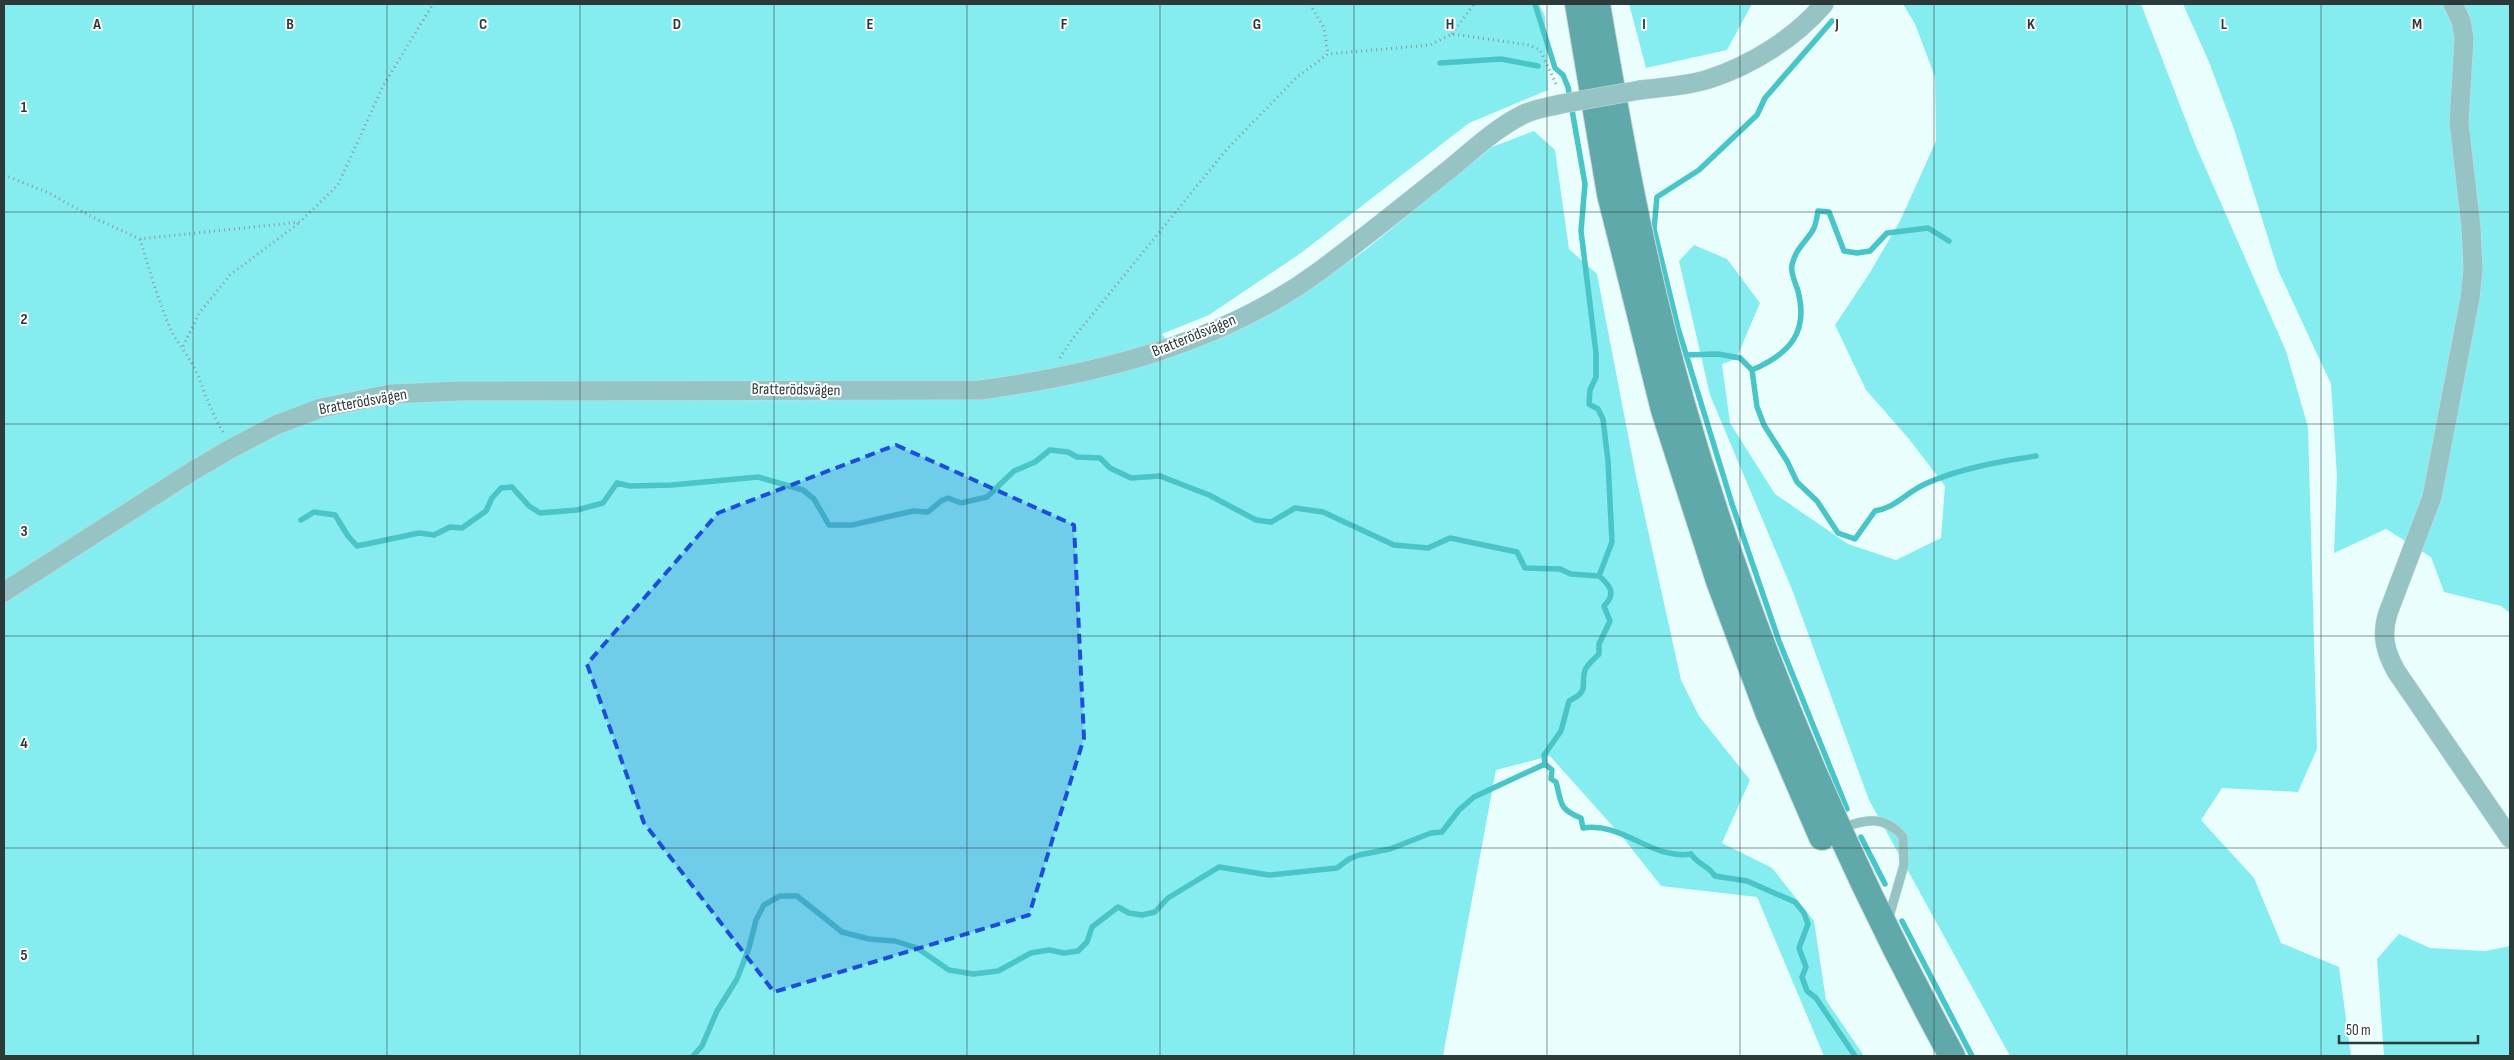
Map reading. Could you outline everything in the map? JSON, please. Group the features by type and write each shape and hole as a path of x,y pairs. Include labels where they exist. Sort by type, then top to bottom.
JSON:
{"main road":[{"path":"1578,4 1610,194 1664,410 1719,581 1768,712 1830,833 1886,930 1952,1056"},
{"path":"1597,4 1629,189 1682,403 1737,576 1870,938 1932,1056"}],"street":[{"name":"Bratterödsvägen","path":"4,592 232,448 276,425 320,408 390,394 460,391 980,390 1024,384 1093,370 1185,343 1270,304 1320,270 1489,136 1524,114 1562,104 1708,80 1758,58 1811,20 1824,4"},
{"path":"2453,4 2461,20 2464,38 2458,123 2471,227 2472,269 2470,298 2432,497 2388,613 2384,626 2384,638 2388,656 2396,671 2510,838"}],"lane":[{"path":"1830,833 1861,821 1872,820 1886,822 1903,837 1904,865 1886,930"}],"path":[{"path":"183,346 200,312 230,275 300,222 338,186 383,86 433,4"},
{"path":"1310,4 1324,28 1328,54"},
{"path":"1058,376 1058,361 1070,342 1227,148 1297,77 1328,54 1430,45 1452,34 1474,4"},
{"path":"1452,34 1529,45 1540,50 1556,81 1562,104"},
{"path":"4,174 49,193 94,218 140,239 300,222"},
{"path":"140,239 154,286 172,332 183,346 195,369 211,412 232,448"}],"highlighted area":[{"path":"896,445 1074,525 1084,738 1029,915 774,992 644,823 587,664 718,513"}],"shaded area":[{"path":"4,4 1539,4 1545,16 1548,90 1469,123 1301,253 1209,315 1162,334 1178,355 1224,336 1324,279 1364,251 1492,147 1534,131 1555,150 1569,249 1597,274 1636,476 1681,680 1699,716 1750,780 1722,843 1772,868 1814,921 1826,1000 1864,1056 1824,1056 1757,897 1661,886 1625,840 1550,756 1496,770 1443,1056 4,1056"},
{"path":"1629,4 1752,4 1727,50 1646,68"},
{"path":"1903,4 2141,4 2195,144 2286,351 2308,427 2317,749 2298,792 2222,788 2201,820 2254,878 2281,943 2339,967 2351,1056 2010,1056 1869,800 1793,592 1710,395 1679,261 1694,245 1727,259 1760,303 1736,359 1722,364 1730,423 1775,494 1848,544 1896,560 1941,538 1945,486 1909,439 1866,390 1835,325 1869,274 1900,221 1936,141 1935,77 1915,24"},
{"path":"2183,4 2510,4 2510,613 2501,606 2444,592 2431,557 2386,529 2334,553 2337,476 2331,384 2278,270 2234,129 2209,62"},
{"path":"2399,934 2430,948 2485,951 2510,946 2510,1056 2384,1056 2377,959"}],"waterway":[{"path":"1535,4 1555,68 1563,75 1568,87 1585,184 1581,231 1596,353 1596,377 1590,390 1589,404 1598,409 1603,419 1608,461 1612,542 1599,576 1607,583 1611,594 1604,606 1610,621 1599,644 1599,654 1585,670 1582,691 1569,701 1561,731 1544,755 1545,764 1552,770 1551,779 1556,782 1562,804 1568,812 1581,818 1583,828 1612,830 1663,852 1691,854 1715,876 1747,881 1795,902 1804,913 1808,924 1799,948 1806,967 1802,977 1807,991 1816,998 1855,1056"},
{"path":"1832,21 1765,98 1757,115 1699,170 1657,197 1654,229 1678,328 1732,504 1779,641 1847,809"},
{"path":"1440,63 1501,59 1538,66"},
{"path":"1752,370 1765,364 1786,349 1798,330 1801,319 1801,306 1792,275 1792,265 1798,250 1814,228 1818,211 1829,212 1844,251 1857,253 1870,251 1887,233 1928,228 1949,241"},
{"path":"1686,355 1718,354 1740,358 1752,370 1757,407 1764,425 1787,461 1797,482 1817,501 1838,533 1855,539 1875,511 1889,507 1925,484 1966,470 2036,456"},
{"path":"301,520 314,512 335,515 348,536 357,546 419,533 434,535 450,527 462,528 486,511 492,498 501,488 512,487 529,506 540,513 577,510 603,503 617,483 630,486 672,485 758,477 803,490 814,499 829,525 852,525 913,511 928,512 941,501 948,498 961,503 987,497 1014,471 1035,462 1050,450 1068,452 1077,457 1100,458 1110,468 1131,478 1160,476 1209,495 1256,520 1271,522 1295,508 1323,512 1394,545 1428,548 1450,538 1517,552 1525,568 1560,569 1571,574 1599,576"},
{"path":"693,1056 702,1046 717,1011 737,979 749,948 756,920 764,905 780,896 797,896 842,932 869,939 895,941 917,948 949,970 973,974 998,971 1031,953 1049,950 1064,953 1078,951 1087,942 1092,927 1118,907 1129,913 1142,915 1155,912 1168,898 1219,867 1269,875 1337,868 1349,859 1359,855 1390,849 1431,833 1442,832 1459,810 1474,797 1545,764"},
{"path":"1861,837 1885,884"},
{"path":"1902,921 1972,1056"}]}
